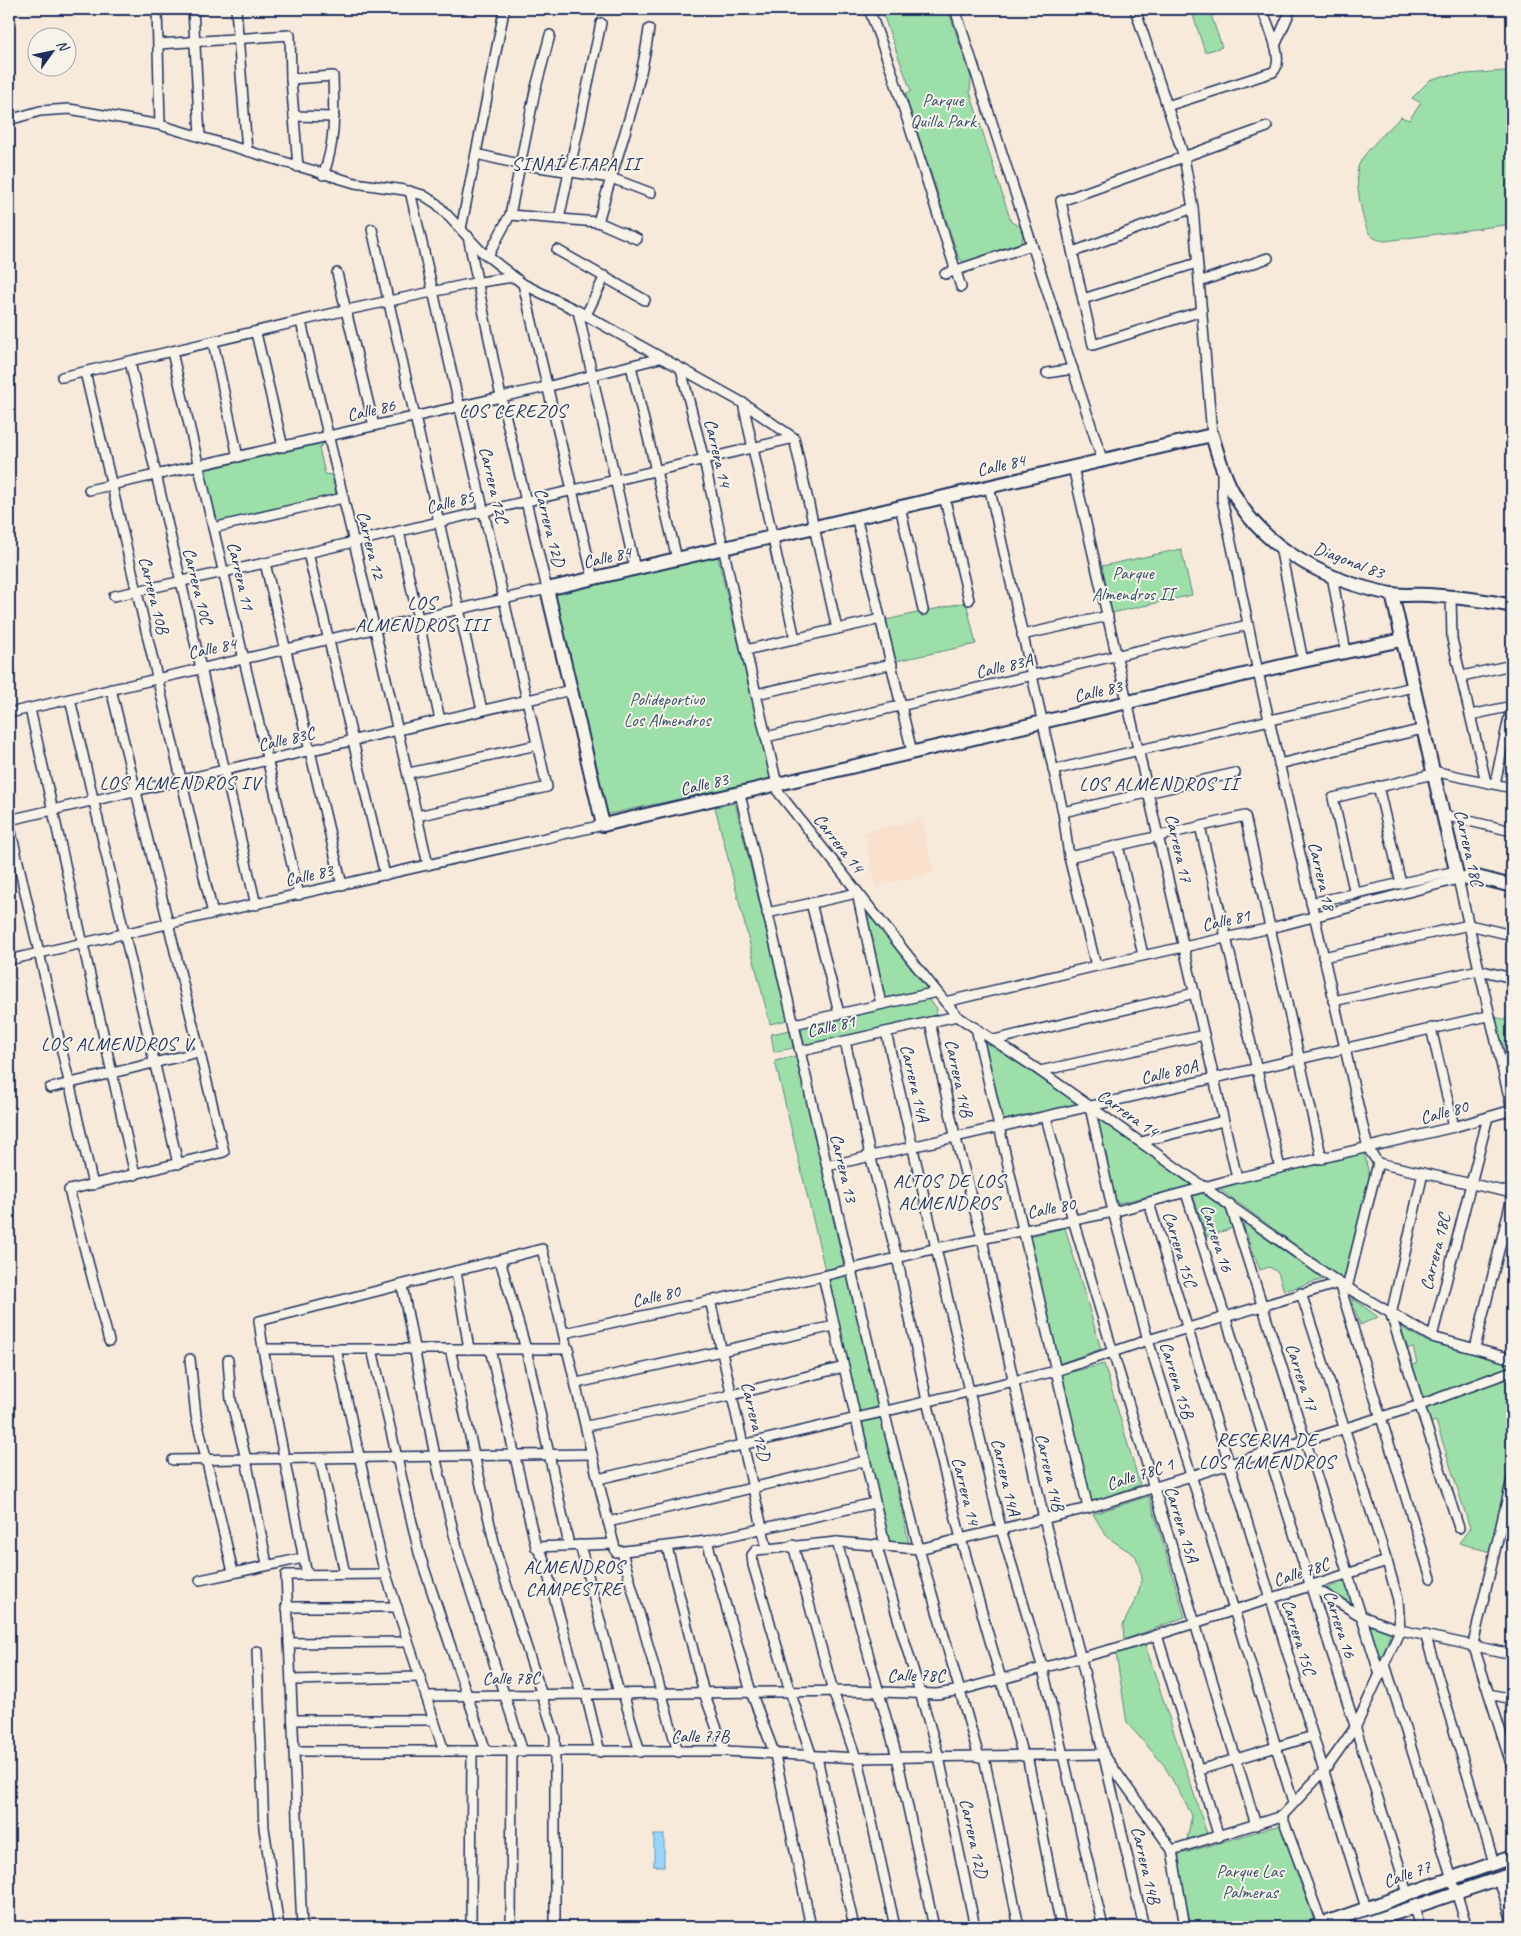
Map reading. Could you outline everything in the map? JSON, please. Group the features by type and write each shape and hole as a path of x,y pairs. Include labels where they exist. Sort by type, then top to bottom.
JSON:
{"street":[{"path":"157,9 160,125"},
{"path":"193,9 200,137"},
{"path":"236,9 240,38 247,151"},
{"path":"869,9 892,72 961,287"},
{"path":"955,9 1102,459"},
{"path":"1135,9 1184,157 1193,208 1212,435"},
{"path":"1167,106 1273,72 1279,64 1279,58 1262,9"},
{"path":"1275,46 1291,9"},
{"path":"464,233 476,154 504,11"},
{"path":"559,219 601,23"},
{"path":"598,222 629,122 646,54 649,29"},
{"path":"158,44 290,35 291,79 298,167"},
{"path":"488,256 510,215 519,164 550,35"},
{"path":"291,79 333,76 334,117 326,175"},
{"path":"9,120 40,111 69,109 160,125 355,183 410,191 423,195 437,204 488,256 523,284 582,313 743,403 794,438 837,629"},
{"path":"294,116 334,117"},
{"path":"1202,311 1093,345 1061,201 1267,127"},
{"path":"476,154 519,164 611,178 651,193"},
{"name":"Carrera 12C","path":"410,191 547,787 417,816"},
{"path":"1073,252 1193,208"},
{"path":"510,215 598,222 637,239"},
{"path":"372,229 482,710"},
{"name":"Carrera 12D","path":"464,233 477,282 501,397 604,825"},
{"path":"945,274 1032,244"},
{"path":"557,250 645,300"},
{"path":"1199,282 1268,258"},
{"path":"1083,299 1197,262"},
{"path":"337,273 374,426"},
{"path":"605,276 582,313 590,375 635,569"},
{"path":"62,377 256,333 347,310 477,282 513,277"},
{"path":"523,284 593,578"},
{"name":"Carrera 12","path":"301,322 409,773 428,865"},
{"path":"256,333 283,447"},
{"path":"213,342 238,457"},
{"name":"Carrera 11","path":"172,352 299,895"},
{"name":"Calle 86","path":"89,490 546,387 660,358"},
{"name":"Carrera 10C","path":"130,362 256,905"},
{"path":"631,366 676,559"},
{"path":"1047,373 1073,368"},
{"name":"Carrera 14","path":"681,369 704,460 722,547 779,792 945,1002 958,1016 1230,1204 1343,1286 1432,1337 1512,1359"},
{"name":"Carrera 10B","path":"85,372 214,914"},
{"path":"743,403 795,639"},
{"name":"Calle 84","path":"9,713 202,668 330,641 722,547 1212,435"},
{"name":"Diagonal 83","path":"1212,435 1222,468 1233,493 1247,514 1261,531 1280,547 1304,562 1332,576 1359,586 1392,594 1450,596 1512,606"},
{"name":"Calle 85","path":"114,596 265,563 794,438"},
{"name":"Carrera 17","path":"1073,466 1237,1178"},
{"name":"Carrera 18","path":"1222,468 1222,499 1258,672 1368,1148 1378,1163"},
{"path":"988,486 1063,812 1069,857 1096,966"},
{"path":"944,496 969,600"},
{"path":"213,528 343,498"},
{"path":"900,506 923,610"},
{"path":"856,516 912,752"},
{"path":"399,531 440,720"},
{"path":"1280,547 1303,661"},
{"path":"308,553 385,875"},
{"path":"265,563 342,885"},
{"path":"1332,576 1346,652"},
{"name":"Carrera 18C","path":"1392,594 1469,925 1488,1016 1512,1110"},
{"path":"1450,596 1452,639 1486,782"},
{"path":"1022,635 1108,616"},
{"path":"746,650 881,619"},
{"name":"Calle 83A","path":"766,737 1248,625"},
{"name":"Calle 83","path":"13,959 740,794 1303,661 1402,640"},
{"path":"756,694 892,664"},
{"path":"1462,676 1512,665"},
{"path":"1053,770 1413,687"},
{"path":"109,1341 69,1190 224,1152 111,689"},
{"name":"Calle 83C","path":"9,821 182,779 571,690"},
{"path":"70,699 178,1164"},
{"path":"1471,715 1512,704 1508,741 1495,784"},
{"path":"30,709 81,944 135,1175"},
{"path":"1279,764 1423,729"},
{"path":"409,773 537,745"},
{"path":"1355,894 1333,798 1433,772 1512,788"},
{"path":"1063,812 1235,773"},
{"path":"1378,786 1401,884"},
{"name":"Carrera 13","path":"740,794 884,1411 919,1549 981,1757"},
{"path":"1443,815 1512,832"},
{"path":"1069,857 1245,816 1322,1158"},
{"path":"9,821 93,1185"},
{"path":"1200,826 1280,1168"},
{"path":"1118,846 1143,955"},
{"name":"Calle 81","path":"1311,903 1401,884 1457,875 1477,877 1512,886"},
{"name":"Calle 81","path":"945,1002 1143,955 1185,948 1271,928 1457,875"},
{"path":"767,913 857,893 881,1004"},
{"path":"812,903 839,1013"},
{"path":"1323,957 1469,925 1512,935"},
{"path":"1333,1001 1479,970 1512,978"},
{"name":"Calle 81","path":"794,1024 937,992"},
{"path":"994,1040 1195,993"},
{"name":"Calle 81","path":"801,1051 958,1016"},
{"name":"Calle 80A","path":"827,1166 955,1135 1090,1107 1214,1079 1299,1057 1488,1016"},
{"name":"Carrera 14B","path":"930,1022 955,1135 982,1238 1044,1519 1104,1754 1144,1927"},
{"path":"976,1028 1088,1508"},
{"path":"1431,1028 1454,1127"},
{"name":"Carrera 14A","path":"886,1032 1001,1529 1043,1669 1065,1756 1103,1927"},
{"path":"1040,1071 1204,1035"},
{"name":"Carrera 14","path":"845,1042 870,1155 897,1257 926,1401 961,1539 1025,1756"},
{"path":"50,1088 199,1052"},
{"name":"Carrera 15B","path":"1090,1107 1113,1212 1148,1340 1293,1802"},
{"name":"Calle 80","path":"565,1333 822,1276 982,1238 1113,1212 1237,1178 1454,1127 1512,1110"},
{"name":"Carrera 15A","path":"1046,1116 1073,1220 1256,1825"},
{"name":"Carrera 18C","path":"1432,1337 1488,1117"},
{"path":"1141,1142 1223,1121"},
{"path":"1431,1578 1343,1286 1378,1163 1470,1183 1512,1195 1475,1348"},
{"path":"1423,1173 1391,1315 1458,1528"},
{"name":"Carrera 16","path":"1186,1193 1408,1893"},
{"name":"Carrera 15C","path":"1149,1203 1366,1908"},
{"name":"Carrera 17","path":"1230,1204 1380,1675"},
{"path":"307,1575 259,1321 542,1250 569,1349 616,1552 707,1541 874,1503"},
{"path":"500,1260 526,1349 551,1454 569,1545"},
{"path":"456,1272 469,1349"},
{"path":"822,1276 856,1417 874,1503 880,1545"},
{"path":"402,1285 416,1349 435,1456 459,1555 523,1752"},
{"path":"598,1479 1056,1370 1301,1293 1343,1286"},
{"path":"1172,1850 1282,1816 1293,1802 1324,1771 1356,1726 1400,1630 1398,1600 1387,1561 1301,1293"},
{"name":"Carrera 12D","path":"710,1300 766,1549"},
{"path":"577,1383 834,1326"},
{"path":"263,1349 569,1349"},
{"path":"336,1349 358,1457 386,1574 444,1751"},
{"path":"372,1349 419,1553 486,1752"},
{"path":"450,1349 497,1555 555,1736 555,1927"},
{"path":"490,1349 536,1547 543,1557 600,1752"},
{"path":"190,1359 196,1416 233,1572"},
{"path":"228,1360 231,1400 246,1459 267,1564"},
{"path":"586,1426 732,1395 844,1367"},
{"name":"Calle 78C 1","path":"766,1549 837,1542 919,1549 1088,1508 1420,1405 1512,1372"},
{"path":"173,1460 592,1454"},
{"path":"320,1458 345,1574"},
{"path":"608,1522 865,1461"},
{"path":"1512,1479 1508,1512 1473,1644 1512,1767"},
{"path":"707,1541 751,1692 775,1756 811,1927"},
{"path":"837,1542 877,1692 897,1757 934,1927"},
{"path":"536,1547 614,1544"},
{"path":"580,1545 621,1693 640,1752"},
{"path":"793,1545 833,1691 857,1758 895,1927"},
{"name":"Carrera 12D","path":"880,1545 919,1693 939,1757 976,1927"},
{"path":"667,1547 704,1693 725,1751"},
{"path":"766,1549 756,1550 752,1555 753,1565 790,1692 815,1757 854,1927"},
{"path":"622,1552 678,1752"},
{"path":"200,1580 267,1564 303,1558"},
{"name":"Calle 78C","path":"426,1696 833,1691 937,1694 962,1690 1001,1678 1043,1669 1157,1635 1387,1561"},
{"path":"302,1927 286,1576 386,1574"},
{"path":"1311,1586 1361,1616 1400,1630 1473,1644 1512,1654"},
{"path":"286,1607 397,1607"},
{"path":"1425,1634 1494,1863"},
{"path":"1157,1635 1219,1837"},
{"path":"289,1643 408,1642"},
{"path":"257,1651 264,1828 278,1927"},
{"path":"1385,1664 1467,1927"},
{"path":"291,1680 420,1677"},
{"path":"1489,1694 1512,1699"},
{"path":"293,1720 434,1720"},
{"path":"1200,1770 1313,1736"},
{"name":"Calle 77B","path":"295,1751 725,1751 775,1756 857,1758 1104,1754"},
{"path":"511,1927 512,1751"},
{"path":"471,1927 472,1752"},
{"path":"1104,1754 1172,1850 1186,1927"},
{"path":"1025,1756 1061,1927"},
{"path":"981,1757 1019,1927"},
{"path":"1282,1816 1318,1926"},
{"name":"Calle 77","path":"1318,1926 1451,1877 1512,1857"},
{"name":"Calle 77","path":"1355,1927 1512,1874"},
{"path":"1499,1879 1512,1921"},
{"path":"1414,1908 1420,1927"}],"shaded area":[{"path":"921,820 934,873 876,886 864,832"}],"green space":[{"name":"Parque Quilla Park","path":"881,9 948,9 971,78 970,92 1011,222 1021,227 1022,242 965,262 959,259 905,94 911,91"},
{"path":"1191,9 1209,9 1222,47 1205,52"},
{"path":"1504,71 1512,74 1512,224 1385,241 1372,237 1366,228 1357,181 1358,167 1365,155 1401,117 1409,120 1421,103 1412,98 1430,80 1443,76"},
{"path":"324,443 319,448 325,474 332,475 336,495 218,524 204,470"},
{"name":"Parque Almendros II","path":"1181,549 1192,595 1112,613 1102,566"},
{"name":"Polideportivo Los Almendros","path":"717,554 771,779 605,815 554,592"},
{"path":"966,602 976,644 896,661 886,620"},
{"path":"735,803 788,1020 770,1024 715,807"},
{"path":"866,910 927,989 883,998"},
{"path":"928,999 937,1008 936,1015 804,1045 801,1027"},
{"path":"1494,1017 1512,1021 1512,1094"},
{"path":"790,1030 793,1048 774,1052 771,1034"},
{"path":"983,1040 1079,1104 1002,1120"},
{"path":"796,1056 844,1266 825,1270 775,1061"},
{"path":"1097,1117 1192,1186 1115,1204"},
{"path":"1364,1153 1370,1178 1346,1282 1218,1188"},
{"path":"1202,1193 1230,1213 1235,1227 1207,1237 1193,1196"},
{"path":"1242,1222 1324,1279 1284,1291 1278,1272 1269,1267 1260,1270"},
{"path":"1065,1228 1101,1349 1058,1364 1030,1236"},
{"path":"847,1276 878,1407 859,1411 828,1279"},
{"path":"1351,1297 1378,1317 1360,1325"},
{"path":"1401,1327 1426,1341 1512,1363 1512,1468 1490,1552 1459,1543 1470,1528 1436,1421 1430,1423 1412,1366 1417,1363 1413,1347 1407,1349"},
{"path":"1104,1364 1140,1485 1092,1502 1059,1375"},
{"path":"881,1418 909,1543 888,1542 862,1421"},
{"path":"1149,1496 1185,1617 1124,1640 1123,1625 1138,1594 1142,1577 1136,1556 1107,1537 1093,1514"},
{"path":"1345,1581 1354,1609 1320,1591"},
{"path":"1367,1624 1391,1631 1381,1664"},
{"path":"1145,1644 1207,1834 1187,1839 1192,1815 1164,1765 1127,1723 1116,1653"},
{"name":"Parque Las Palmeras","path":"1280,1825 1315,1923 1303,1927 1192,1927 1189,1924 1175,1860 1181,1854"}],"water":[{"path":"654,1835 664,1835 664,1866 654,1866"}],"district":[{"name":"SINAÍ ETAPA II","path":"576,164"},
{"name":"LOS CEREZOS","path":"513,411"},
{"name":"LOS ALMENDROS III","path":"422,614"},
{"name":"LOS ALMENDROS IV","path":"180,783"},
{"name":"LOS ALMENDROS II","path":"1159,784"},
{"name":"LOS ALMENDROS V","path":"117,1044"},
{"name":"ALTOS DE LOS ALMENDROS","path":"949,1192"},
{"name":"RESERVA DE LOS ALMENDROS","path":"1267,1451"},
{"name":"ALMENDROS CAMPESTRE","path":"574,1578"}]}
